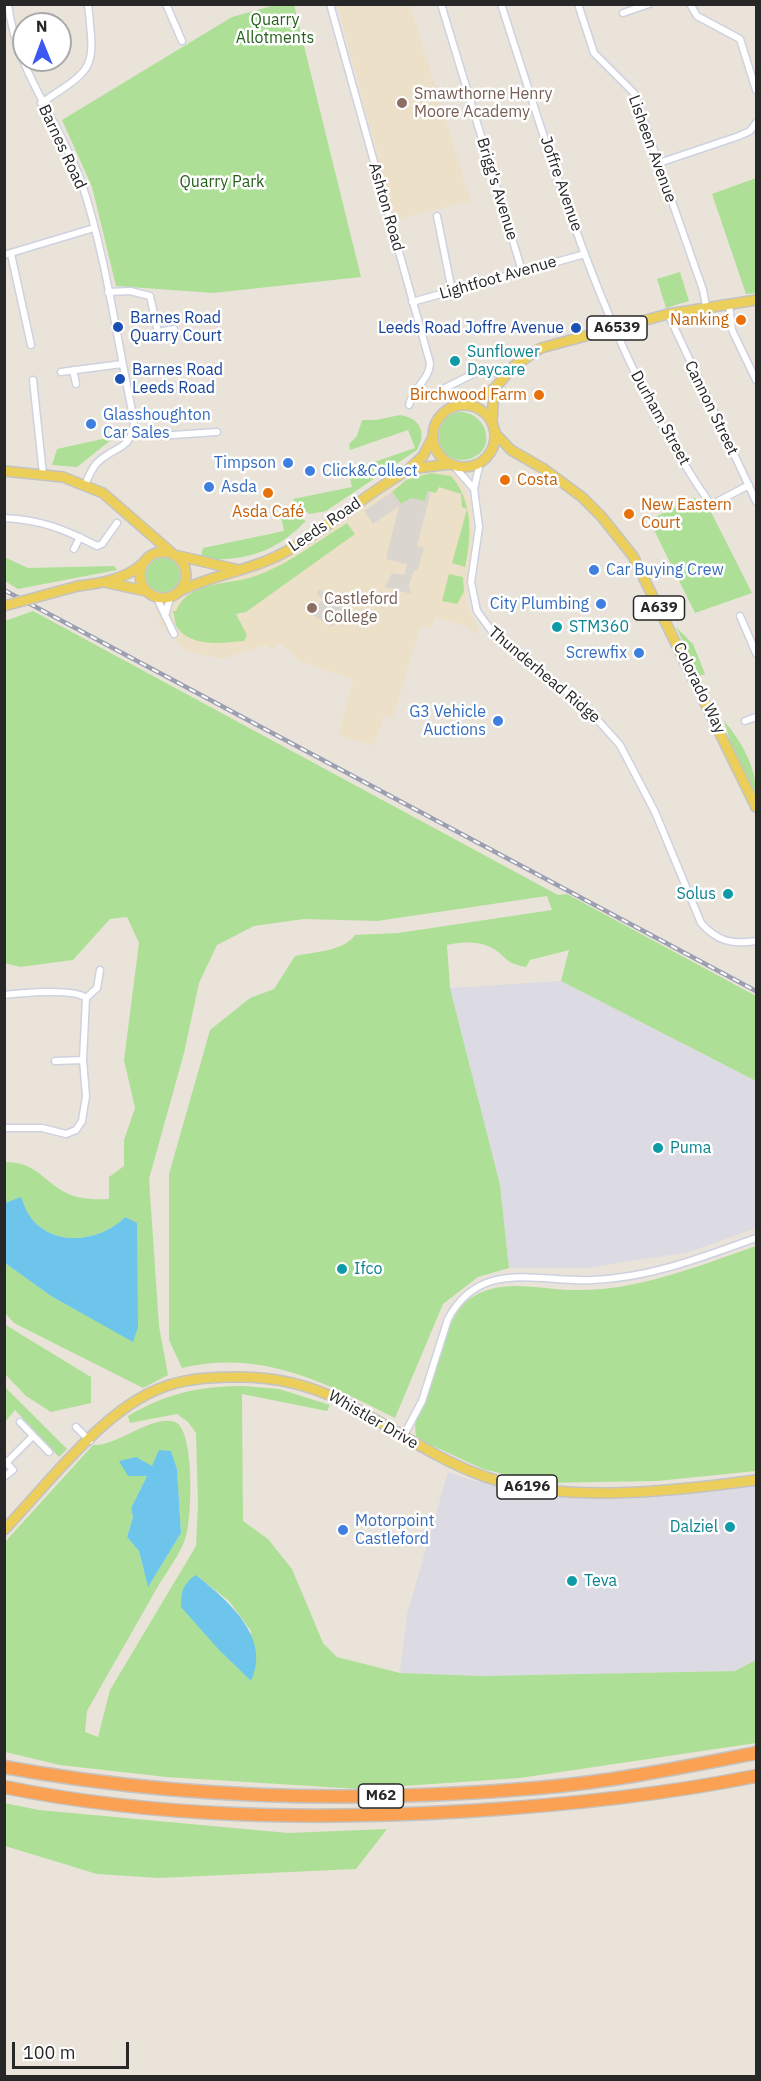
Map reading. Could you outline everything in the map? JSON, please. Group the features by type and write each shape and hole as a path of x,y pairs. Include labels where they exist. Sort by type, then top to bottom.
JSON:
{"highway":[{"name":"M62","path":"4,1767 143,1785 345,1798 538,1788 678,1768 756,1753"},
{"name":"M62","path":"4,1787 45,1795 145,1807 235,1814 347,1817 597,1801 756,1776"}],"main road":[{"name":"A6539","path":"494,389 503,376 527,356 541,348 668,314 706,306 756,300"},
{"path":"408,470 424,455 439,418 448,409 494,389 494,442 484,460"},
{"path":"460,405 479,409 494,428"},
{"name":"Colorado Way","path":"494,428 511,450 544,469 582,497 601,516 633,556 756,807"},
{"path":"433,437 438,453 452,465"},
{"path":"408,470 452,465 463,467 511,450"},
{"name":"Leeds Road","path":"182,590 203,580 258,565 286,552 408,470"},
{"path":"4,471 44,474 85,485 103,494 126,510 147,534 175,555 186,567 187,578 182,590 170,598 157,598 146,591 108,583 78,586 4,606"},
{"path":"146,591 140,577 149,549 147,534"},
{"path":"108,583 132,572 158,552 238,570"},
{"name":"Whistler Drive","path":"4,1530 113,1418 149,1393 198,1379 235,1377 290,1381 319,1390 435,1456 467,1470 530,1488 562,1491 627,1491 699,1487 756,1480"}],"street":[{"name":"Barnes Road","path":"8,4 11,32 23,65 67,150 81,183 108,292 134,420 133,431"},
{"path":"41,103 83,75 91,60 88,4"},
{"path":"166,4 182,41"},
{"name":"Ashton Road","path":"330,4 428,354 430,368 412,395 410,405"},
{"name":"Brigg's Avenue","path":"441,4 522,271"},
{"name":"Joffre Avenue","path":"501,4 612,329"},
{"name":"Lisheen Avenue","path":"578,4 594,53 634,93 703,290 706,306"},
{"path":"623,13 649,4"},
{"path":"690,4 697,16 740,39 756,90"},
{"path":"659,163 739,136 750,131 756,123"},
{"path":"437,216 452,291"},
{"path":"32,345 8,255 94,228"},
{"name":"Lightfoot Avenue","path":"412,302 585,254"},
{"path":"108,292 130,291 150,296 159,332 174,329"},
{"path":"729,304 732,330 756,380"},
{"name":"Cannon Street","path":"668,314 756,501"},
{"name":"Durham Street","path":"612,329 696,484 711,505 748,485"},
{"path":"61,372 122,364"},
{"path":"438,391 485,368 503,376"},
{"path":"73,370 76,384"},
{"path":"33,380 44,474"},
{"path":"85,485 95,465 128,443 133,431 158,436 217,432"},
{"name":"Thunderhead Ridge","path":"484,460 474,489 479,527 471,582 477,611 484,624 496,637 586,707 620,746 655,812 701,923 724,941 732,943 756,941"},
{"path":"452,465 474,489"},
{"path":"4,518 26,519 60,526 97,546 102,544 117,523"},
{"path":"74,549 80,537"},
{"path":"157,598 174,634"},
{"path":"165,616 170,598"},
{"path":"740,616 756,653"},
{"path":"745,721 756,717"},
{"path":"4,1128 42,1128 66,1134 76,1130 82,1121 86,1096 83,1060 86,998 97,988 100,970"},
{"path":"4,995 67,993 81,994 86,998"},
{"path":"56,1061 83,1060"},
{"path":"403,1437 422,1401 448,1319 454,1308 475,1289 493,1281 519,1277 592,1280 629,1277 691,1261 756,1238"},
{"path":"20,1422 49,1452"},
{"path":"76,1427 90,1441"},
{"path":"4,1478 13,1470 5,1462 33,1436"}],"shaded area":[{"name":"Smawthorne Henry Moore Academy","path":"337,5 410,5 471,201 395,220"},
{"name":"Castleford College","path":"446,469 455,472 463,482 471,503 473,533 466,600 481,636 464,626 436,617 432,629 421,625 393,718 384,717 374,746 338,735 353,680 299,661 281,643 272,650 266,645 222,659 185,651 161,625 153,602 169,601 198,585 245,575 272,565 410,473"},
{"path":"428,491 431,492 417,546 424,548 418,569 413,572 409,586 411,594 385,587 392,573 404,575 407,564 386,559 399,506 373,524 364,511 392,492 401,504 411,498 425,501"},
{"path":"320,589 332,601 344,607 332,627 310,613 323,600 316,592"},
{"path":"561,981 756,1081 756,1228 689,1252 586,1268 509,1268 500,1185 450,988"},
{"path":"448,1472 471,1480 547,1494 626,1499 756,1485 756,1660 735,1671 481,1676 400,1673 407,1615"}],"green space":[{"name":"Quarry Park","path":"279,4 294,5 361,277 213,293 116,286 92,187 62,120 232,17"},
{"path":"756,178 756,293 746,294 712,194"},
{"path":"680,272 689,301 666,308 657,279"},
{"path":"458,412 476,417 486,432 484,448 478,455 469,459 458,460 449,456 443,450 440,442 439,432 442,424 448,417"},
{"path":"400,415 412,419 420,427 421,437 417,450 326,511 310,514 297,507 293,499 352,487 348,471 415,448 408,430 350,450 349,444 357,436 362,420 376,420"},
{"path":"116,436 77,467 52,465 57,449"},
{"path":"431,473 451,476 463,496 467,508 469,519 469,543 465,567 452,563 467,509 462,507 461,494 439,487 436,493 428,491 425,501 401,504 392,492 406,480"},
{"path":"695,498 709,508 752,593 695,613 649,520"},
{"path":"286,511 306,521 270,548 245,557 200,559 203,548 284,531 280,512"},
{"path":"347,523 355,534 246,612 236,614 247,635 244,641 217,643 198,641 182,633 176,626 173,611 176,611 189,595 207,586 262,574 300,554"},
{"path":"4,557 28,568 114,566 117,570 18,589 5,581"},
{"path":"163,558 175,563 180,575 175,587 163,592 151,587 146,575 151,563"},
{"path":"449,574 463,577 464,592 457,604 442,601"},
{"path":"33,611 558,895 567,894 756,996 756,1081 561,981 569,950 530,960 526,967 509,961 485,945 457,943 447,945 450,988 500,1185 509,1268 478,1277 443,1304 395,1418 318,1382 267,1366 212,1363 182,1368 169,1340 169,1174 210,1030 250,998 274,989 295,956 336,948 355,935 398,933 552,910 547,896 377,921 304,919 254,926 217,945 199,983 184,1053 149,1179 159,1326 168,1375 143,1388 14,1323 4,1312 5,1263 51,1296 133,1341 125,1217 104,1232 92,1236 65,1237 42,1228 30,1217 21,1198 5,1203 4,1162 28,1167 58,1188 76,1197 109,1199 109,1177 124,1166 124,1140 135,1108 124,1060 139,943 127,917 110,919 73,960 20,967 5,963 5,621"},
{"path":"676,627 693,644 705,674 699,676"},
{"path":"724,721 747,755 754,775 756,794 730,741"},
{"path":"756,1246 756,1471 657,1481 540,1483 483,1469 416,1438 415,1425 443,1340 459,1309 480,1293 506,1286 575,1290 622,1286 667,1276"},
{"path":"4,1324 91,1377 91,1403 51,1412 26,1396 5,1374"},
{"path":"243,1386 279,1389 330,1405 327,1411 242,1394 243,1521 268,1539 292,1569 323,1643 337,1657 400,1673 481,1676 735,1671 756,1660 756,1743 520,1778 359,1789 166,1777 60,1765 5,1752 4,1543 93,1445 112,1441 156,1422 175,1422 181,1428 186,1440 190,1475 190,1512 186,1536 177,1556 87,1711 85,1732 98,1737 110,1690 196,1546 198,1505 196,1433 188,1422 177,1414 130,1423 128,1416 155,1402 183,1393","holes":["170,1451 177,1469 181,1533 148,1586 139,1551 127,1537 133,1517 131,1508 152,1466","196,1575 229,1601 251,1631 251,1681 220,1651"]},
{"path":"5,1387 67,1449 59,1457 15,1410 5,1422"},
{"path":"4,1803 39,1810 288,1833 387,1829 356,1869 159,1878 97,1874 5,1846"}],"water":[{"path":"21,1197 30,1217 42,1228 65,1237 78,1238 104,1232 125,1217 137,1223 138,1327 133,1342 51,1296 5,1263 5,1203"},
{"path":"159,1450 171,1451 177,1469 181,1533 148,1587 139,1551 127,1537 133,1517 131,1508 147,1476 128,1476 119,1461 136,1457 152,1466"},
{"path":"196,1575 233,1608 251,1635 256,1649 256,1665 251,1681 220,1651 181,1607 184,1588 188,1581"}],"railway":[{"path":"4,590 756,991"}],"place":[{"name":"Smawthorne Henry Moore Academy","path":"402,103"},
{"name":"Nanking","path":"741,320"},
{"name":"Barnes Road Quarry Court","path":"118,327"},
{"name":"Leeds Road Joffre Avenue","path":"576,328"},
{"name":"Sunflower Daycare","path":"455,361"},
{"name":"Barnes Road Leeds Road","path":"120,379"},
{"name":"Birchwood Farm","path":"539,395"},
{"name":"Glasshoughton Car Sales","path":"91,424"},
{"name":"Timpson","path":"288,463"},
{"name":"Click&Collect","path":"310,471"},
{"name":"Costa","path":"505,480"},
{"name":"Asda","path":"209,487"},
{"name":"Asda Café","path":"268,493"},
{"name":"New Eastern Court","path":"629,514"},
{"name":"Car Buying Crew","path":"594,570"},
{"name":"City Plumbing","path":"601,604"},
{"name":"Castleford College","path":"312,608"},
{"name":"STM360","path":"557,627"},
{"name":"Screwfix","path":"639,653"},
{"name":"G3 Vehicle Auctions","path":"498,721"},
{"name":"Solus","path":"728,894"},
{"name":"Puma","path":"658,1148"},
{"name":"Ifco","path":"342,1269"},
{"name":"Dalziel","path":"730,1527"},
{"name":"Motorpoint Castleford","path":"343,1530"},
{"name":"Teva","path":"572,1581"}],"park label":[{"name":"Quarry Allotments","path":"275,29"}]}
